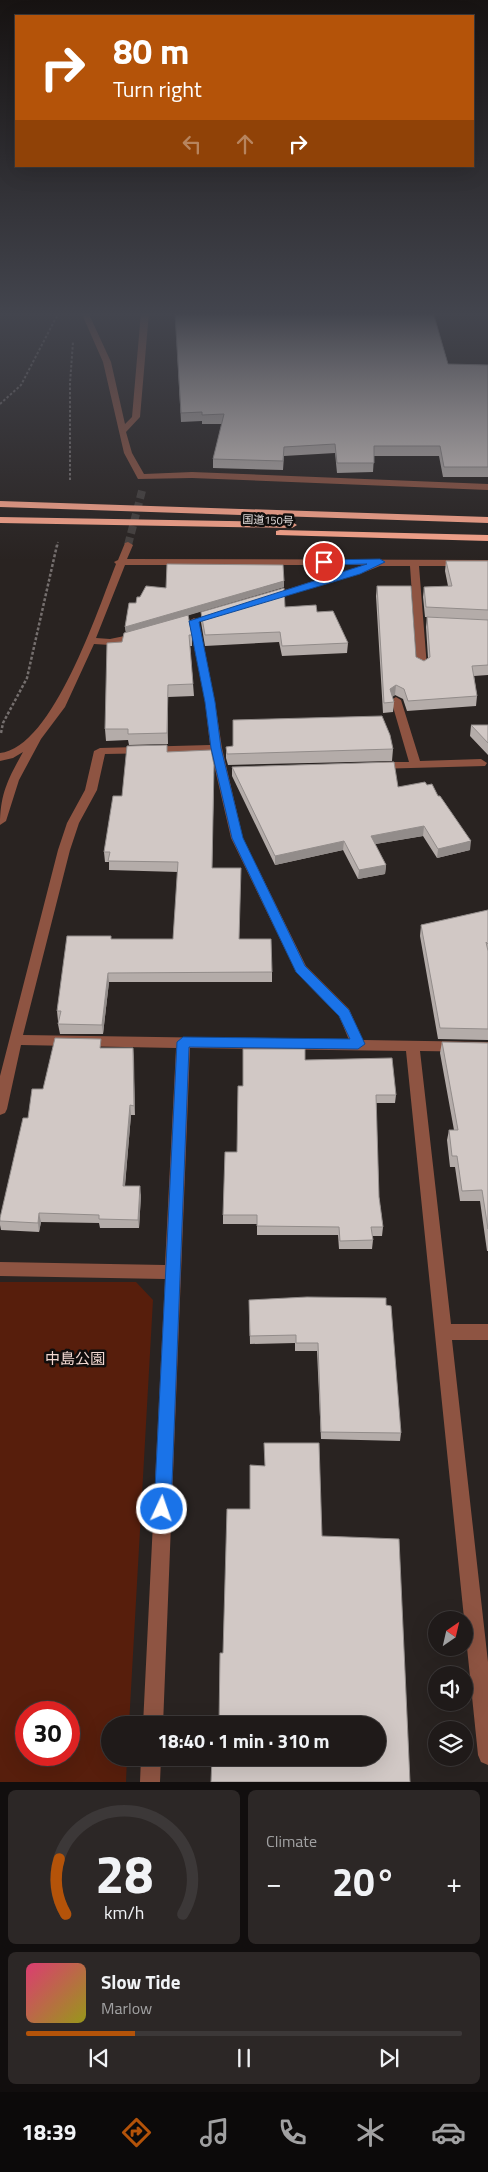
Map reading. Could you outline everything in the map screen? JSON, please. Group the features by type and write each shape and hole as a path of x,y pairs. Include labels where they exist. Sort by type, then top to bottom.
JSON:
{"highway":[{"name":"国道150号","path":"0,504 488,520"},
{"name":"国道150号","path":"52,505 221,504 488,511"},
{"name":"国道150号","path":"0,520 488,528"},
{"name":"国道150号","path":"46,521 271,533 488,538"}],"street":[{"path":"115,395 123,431 135,469 141,476 143,487"},
{"path":"123,431 136,417 138,395"},
{"path":"141,476 192,475 488,487"},
{"path":"0,822 13,780 36,738 60,707 90,641 119,562 128,545"},
{"path":"119,562 488,562"},
{"path":"258,602 357,572 380,562"},
{"path":"414,562 423,622 422,666"},
{"path":"195,620 210,702 216,748 228,771 237,838 301,969 344,1013 358,1044"},
{"path":"90,641 110,642 153,632"},
{"path":"396,700 416,765"},
{"path":"0,757 9,756 36,738"},
{"path":"0,1109 15,1040 64,850 73,823 91,790 100,751 216,748"},
{"path":"368,767 481,763"},
{"path":"15,1040 488,1047"},
{"path":"152,1716 183,1042"},
{"path":"414,1047 488,1755"},
{"path":"0,1269 173,1272"},
{"path":"444,1332 488,1332"},
{"path":"150,1782 151,1766"}],"path":[{"path":"0,404 10,395"},
{"path":"70,395 70,480"},
{"path":"0,737 3,723 14,706 27,678 59,539"}],"green space":[{"name":"中島公園","path":"0,1282 136,1282 153,1300 130,1716 101,1716 101,1766 127,1766 126,1782 0,1782"}],"building":[{"path":"180,395 488,395 488,467 444,467 440,446 374,446 374,463 337,463 335,444 284,447 283,461 213,459 224,414 202,415 202,412 181,413"},
{"path":"446,561 488,561 488,610 426,607 424,587 452,586"},
{"path":"167,564 283,565 284,581 125,627 129,603 136,603 137,597 140,597 146,586 166,588"},
{"path":"377,586 411,586 416,657 424,661 430,657 427,617 488,620 488,665 472,666 477,696 408,701 404,689 396,685 390,689 394,702 384,703"},
{"path":"284,588 285,607 316,605 317,612 333,611 348,643 282,646 280,632 205,635 201,612"},
{"path":"188,615 192,635 189,635 193,684 168,685 167,733 128,734 128,729 105,729 107,643 122,642 124,633"},
{"path":"382,716 390,735 393,749 227,754 226,747 233,746 233,720"},
{"path":"471,725 488,725 488,743"},
{"path":"167,745 167,752 211,750 214,765 212,868 241,868 239,939 271,939 272,972 108,973 102,1025 58,1024 61,1011 57,1011 67,936 111,936 111,939 173,939 178,862 108,861 110,852 104,852 113,796 122,796 127,746"},
{"path":"394,762 398,787 425,782 427,785 432,784 438,796 440,796 471,841 438,849 424,826 371,836 386,865 359,870 344,841 275,856 232,767"},
{"path":"488,910 488,944 486,942 488,951 488,1029 440,1028 421,925"},
{"path":"55,1038 101,1039 100,1048 133,1048 134,1106 130,1105 123,1186 140,1186 138,1220 99,1219 99,1215 39,1213 38,1223 0,1221 23,1118 28,1118 32,1089 43,1089"},
{"path":"442,1042 488,1043 488,1229 482,1190 462,1191 457,1156 452,1156 449,1130 458,1130"},
{"path":"243,1049 305,1049 305,1060 392,1058 396,1095 376,1095 379,1197 383,1227 371,1227 373,1240 340,1241 339,1227 257,1226 257,1215 223,1215 225,1152 237,1152 238,1086 243,1086"},
{"path":"307,1297 386,1298 386,1305 391,1306 401,1433 321,1432 318,1343 296,1343 296,1335 250,1336 249,1300"},
{"path":"264,1443 319,1443 322,1536 399,1539 410,1782 211,1782 212,1766 386,1766 386,1716 219,1716 220,1653 223,1653 227,1509 250,1509 250,1465 265,1466"}],"tunnel":[{"path":"128,545 143,487"}],"route":[{"path":"162,1509 183,1042 358,1044 344,1013 301,969 237,838 223,771 216,748 210,702 194,621 357,572 380,562 324,562"}]}
